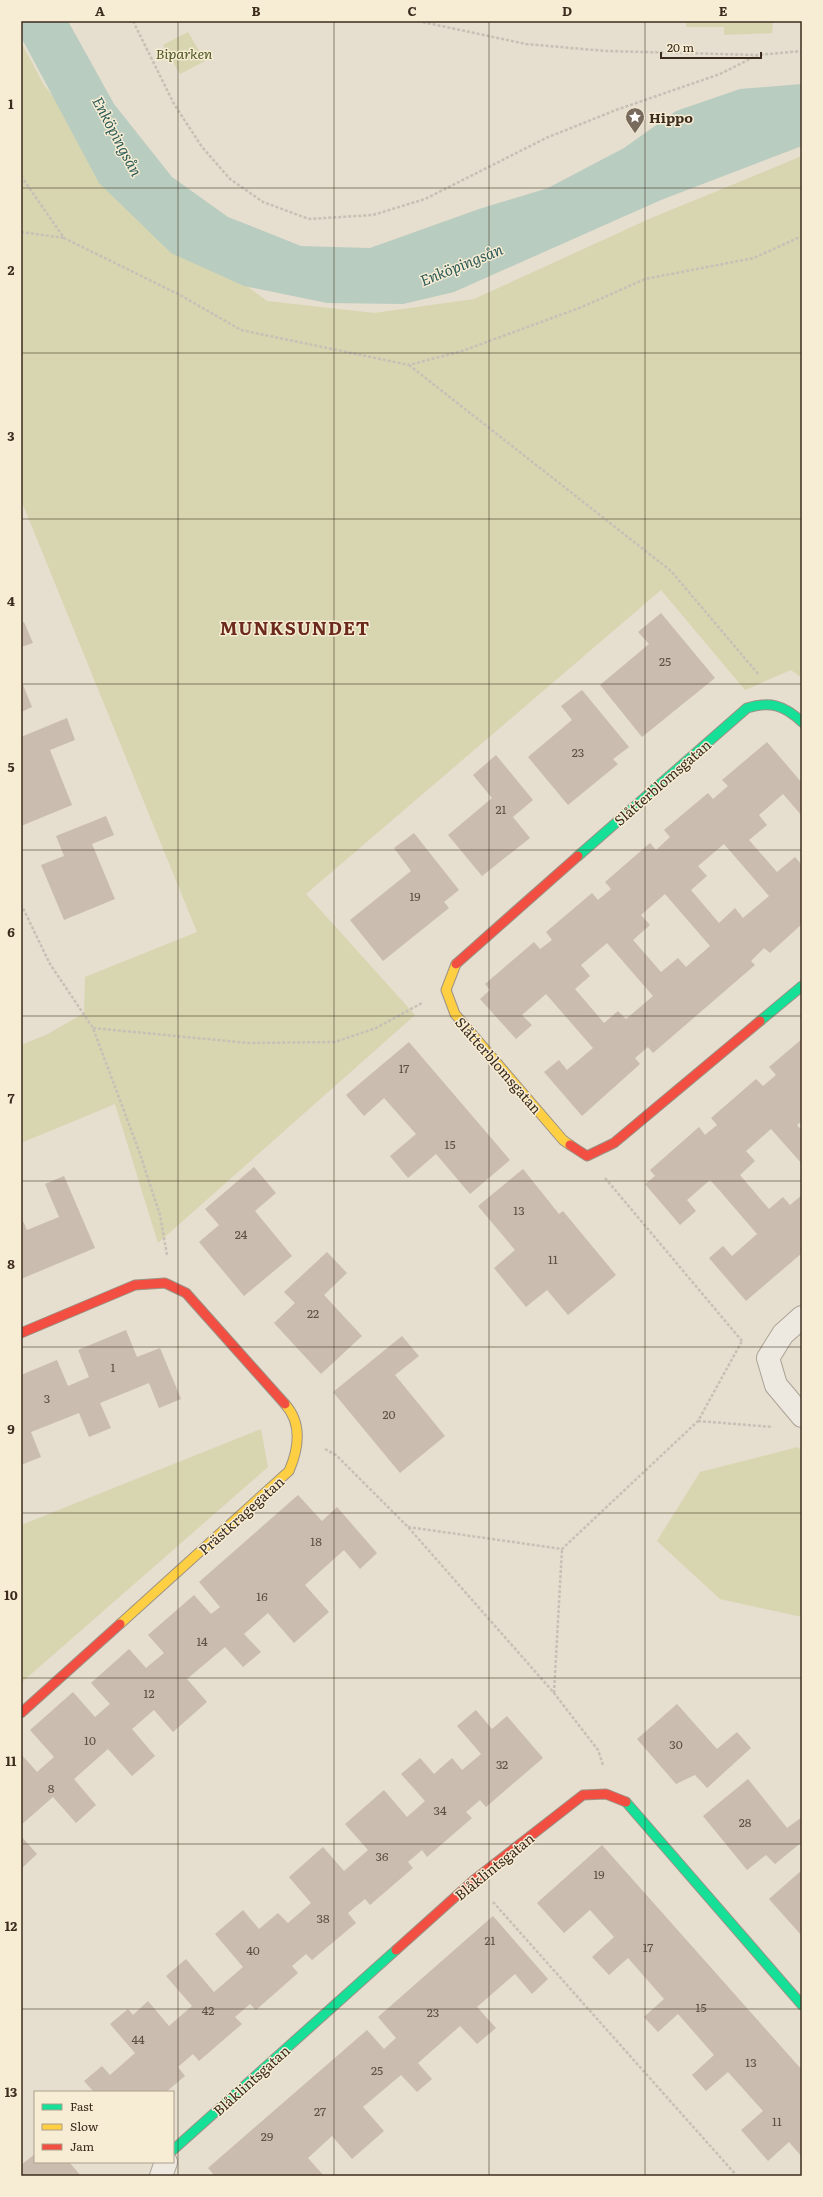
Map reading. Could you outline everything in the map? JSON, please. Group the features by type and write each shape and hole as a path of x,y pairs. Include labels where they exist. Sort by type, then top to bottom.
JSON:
{"street":[{"name":"Slåtterblomsgatan","path":"587,1156 563,1140 455,1014 446,990 457,961 747,708 764,702 782,706"},
{"path":"782,706 802,722"},
{"path":"587,1156 614,1143 802,986"},
{"path":"21,1333 135,1285 165,1283"},
{"name":"Prästkragegatan","path":"21,1713 289,1471 298,1452 299,1432 292,1412 186,1294 165,1283"},
{"path":"802,1318 783,1334 768,1358 776,1385 802,1416"},
{"name":"Blåklintsgatan","path":"174,2149 474,1880 584,1795 598,1792 612,1794 627,1802 802,2005"},
{"path":"161,2176 166,2163"}],"path":[{"path":"133,21 174,104 202,147 230,179 263,202 309,219 373,215 425,199 546,138 616,110 720,74 758,55"},
{"path":"418,21 445,25 533,44 606,51 758,55 802,51"},
{"path":"445,25 446,21"},
{"path":"21,176 64,238"},
{"path":"21,232 64,238 180,295 241,330 408,365 671,571 765,682 782,706"},
{"path":"408,365 462,351 582,307 644,279 754,258 802,236"},
{"path":"21,904 50,964 94,1028 139,1151 160,1215 167,1248 165,1283"},
{"path":"94,1028 248,1043 335,1042 376,1028 446,990"},
{"path":"587,1156 742,1341 768,1358"},
{"path":"554,1693 562,1549 698,1421 742,1341"},
{"path":"698,1421 780,1427"},
{"path":"299,1432 336,1455 408,1527 554,1693 598,1750 612,1794"},
{"path":"408,1527 562,1549"},
{"path":"474,1880 737,2176"}],"green space":[{"path":"686,21 773,21 772,33 724,35 724,27 686,27"},
{"name":"Biparken","path":"188,32 205,61 180,74 163,45"},
{"path":"21,42 44,85 136,203 267,301 374,313 474,299 649,219 802,156 802,678 791,670 745,690 661,590 306,894 415,1015 158,1243 115,1104 21,1143 21,1045 48,1034 84,1013 85,977 197,932 21,500"},
{"path":"261,1429 268,1467 21,1683 21,1525"},
{"path":"798,1447 802,1452 802,1617 720,1599 657,1541 700,1472"}],"water":[{"name":"Enköpingsån","path":"21,21 68,21 114,104 172,177 228,217 301,246 370,248 479,209 548,188 624,148 676,111 740,89 802,84 802,146 661,200 454,292 403,304 327,303 244,286 171,253 99,183 21,37"}],"building":[{"path":"661,613 715,678 642,737 600,685 649,644 638,632"},
{"path":"24,622 33,643 21,647 21,623"},
{"path":"21,680 32,707 21,712"},
{"path":"582,690 629,747 613,759 618,764 568,805 528,757 572,720 561,706"},
{"path":"67,718 75,740 50,750 72,805 21,826 21,737"},
{"path":"767,742 802,783 802,816 783,794 759,815 767,825 749,840 777,872 795,857 802,865 802,924 770,953 764,948 751,961 755,965 653,1053 648,1047 635,1058 640,1064 582,1116 544,1072 559,1060 567,1070 593,1048 546,994 522,1015 532,1025 516,1039 480,999 490,990 485,984 534,942 540,949 552,940 546,932 592,893 598,900 611,889 605,882 650,843 656,850 670,837 664,830 708,793 713,799 728,786 722,780","holes":["724,844 769,896 743,918 735,908 719,923 691,890 707,876 698,866","665,894 710,946 686,967 678,958 661,972 633,940 650,925 641,915","607,943 653,996 626,1019 618,1011 604,1023 575,989 590,976 581,965"]},
{"path":"496,755 533,800 513,817 530,838 482,876 448,835 492,798 473,775"},
{"path":"106,816 114,835 92,844 115,899 64,920 41,865 64,856 56,836"},
{"path":"414,833 459,890 444,902 449,908 383,961 350,920 411,871 394,848"},
{"path":"802,1039 802,1121 797,1125 802,1131 802,1164 771,1129 746,1151 755,1161 740,1175 769,1209 783,1197 790,1205 802,1195 802,1242 800,1244 802,1253 746,1301 709,1258 723,1246 732,1256 757,1234 720,1191 710,1180 687,1200 696,1211 680,1225 645,1184 655,1176 650,1170 699,1127 705,1135 717,1125 711,1118 756,1079 763,1086 776,1075 769,1067"},
{"path":"409,1042 510,1160 470,1194 436,1154 408,1178 390,1156 416,1134 384,1098 364,1116 346,1095"},
{"path":"254,1167 276,1193 255,1211 292,1256 244,1296 199,1242 219,1225 205,1209"},
{"path":"523,1169 559,1214 563,1211 616,1275 568,1315 547,1290 526,1307 494,1268 515,1250 478,1206"},
{"path":"64,1176 95,1248 21,1279 21,1217 27,1230 59,1217 45,1184"},
{"path":"327,1252 347,1273 324,1295 362,1336 321,1374 274,1323 295,1303 284,1292"},
{"path":"126,1330 137,1357 160,1348 181,1399 159,1408 149,1383 100,1403 111,1428 89,1437 79,1413 31,1432 41,1457 21,1465 21,1375 57,1360 68,1386 89,1377 78,1350"},
{"path":"402,1336 419,1356 395,1375 445,1436 400,1473 333,1392"},
{"path":"298,1495 322,1521 337,1507 377,1553 360,1569 344,1550 305,1585 329,1612 294,1643 268,1613 244,1634 261,1652 243,1667 225,1647 187,1679 207,1702 173,1732 154,1710 132,1729 155,1756 132,1776 108,1749 74,1779 96,1805 76,1823 53,1797 21,1825 21,1754 37,1772 54,1757 30,1730 73,1692 95,1717 110,1704 91,1683 129,1649 146,1668 164,1653 148,1635 194,1595 211,1614 220,1607 199,1582"},
{"path":"677,1704 717,1749 737,1732 751,1748 707,1788 695,1775 676,1784 637,1739"},
{"path":"476,1710 492,1729 507,1716 543,1758 486,1807 480,1800 466,1812 472,1818 427,1857 422,1850 408,1862 413,1868 370,1905 365,1899 348,1913 356,1923 312,1960 306,1954 292,1966 298,1973 256,2010 250,2004 235,2017 242,2024 199,2061 193,2054 178,2067 185,2076 167,2091 93,2091 84,2081 102,2066 110,2075 135,2053 110,2024 128,2009 133,2015 148,2001 169,2026 192,2006 166,1976 186,1959 214,1992 243,1967 215,1934 243,1910 259,1929 278,1913 288,1923 311,1903 289,1877 323,1847 344,1871 368,1850 345,1824 384,1790 407,1817 425,1801 401,1774 420,1758 434,1774 452,1758 462,1770 481,1754 457,1726"},
{"path":"748,1779 787,1828 802,1817 802,1842 775,1864 766,1855 747,1870 703,1816"},
{"path":"21,1836 37,1854 21,1869"},
{"path":"602,1845 802,2070 802,2157 789,2142 768,2161 741,2130 763,2111 728,2072 706,2091 692,2075 714,2055 678,2014 658,2032 644,2017 664,1999 628,1958 609,1975 592,1957 614,1937 590,1910 564,1933 537,1903"},
{"path":"802,1870 802,1936 769,1899"},
{"path":"493,1916 548,1979 532,1994 515,1974 477,2007 496,2028 477,2044 460,2026 418,2063 432,2079 417,2092 401,2075 363,2107 384,2131 352,2159 332,2136 308,2158 324,2176 215,2176 208,2168 367,2030 384,2049 396,2038 378,2017"},
{"path":"34,2155 34,2163 70,2163 81,2176 21,2176 21,2165"}],"traffic: fast":[{"path":"578,856 747,708 763,705 776,706 783,708 802,722"},
{"path":"760,1021 802,986"},
{"path":"626,1802 802,2005"},
{"path":"174,2149 396,1950"}],"traffic: slow":[{"path":"456,964 446,990 455,1014 563,1140 570,1145"},
{"path":"120,1624 289,1471 295,1454 297,1436 294,1419 285,1404"}],"traffic: jam":[{"path":"456,964 578,856"},
{"path":"570,1145 587,1156 614,1143 760,1021"},
{"path":"21,1333 135,1285 165,1283 186,1293 285,1404"},
{"path":"21,1713 120,1624"},
{"path":"396,1950 474,1880 583,1795 606,1794 626,1802"}],"place":[{"name":"Hippo","path":"635,134"}],"district":[{"name":"MUNKSUNDET","path":"295,627"}]}
